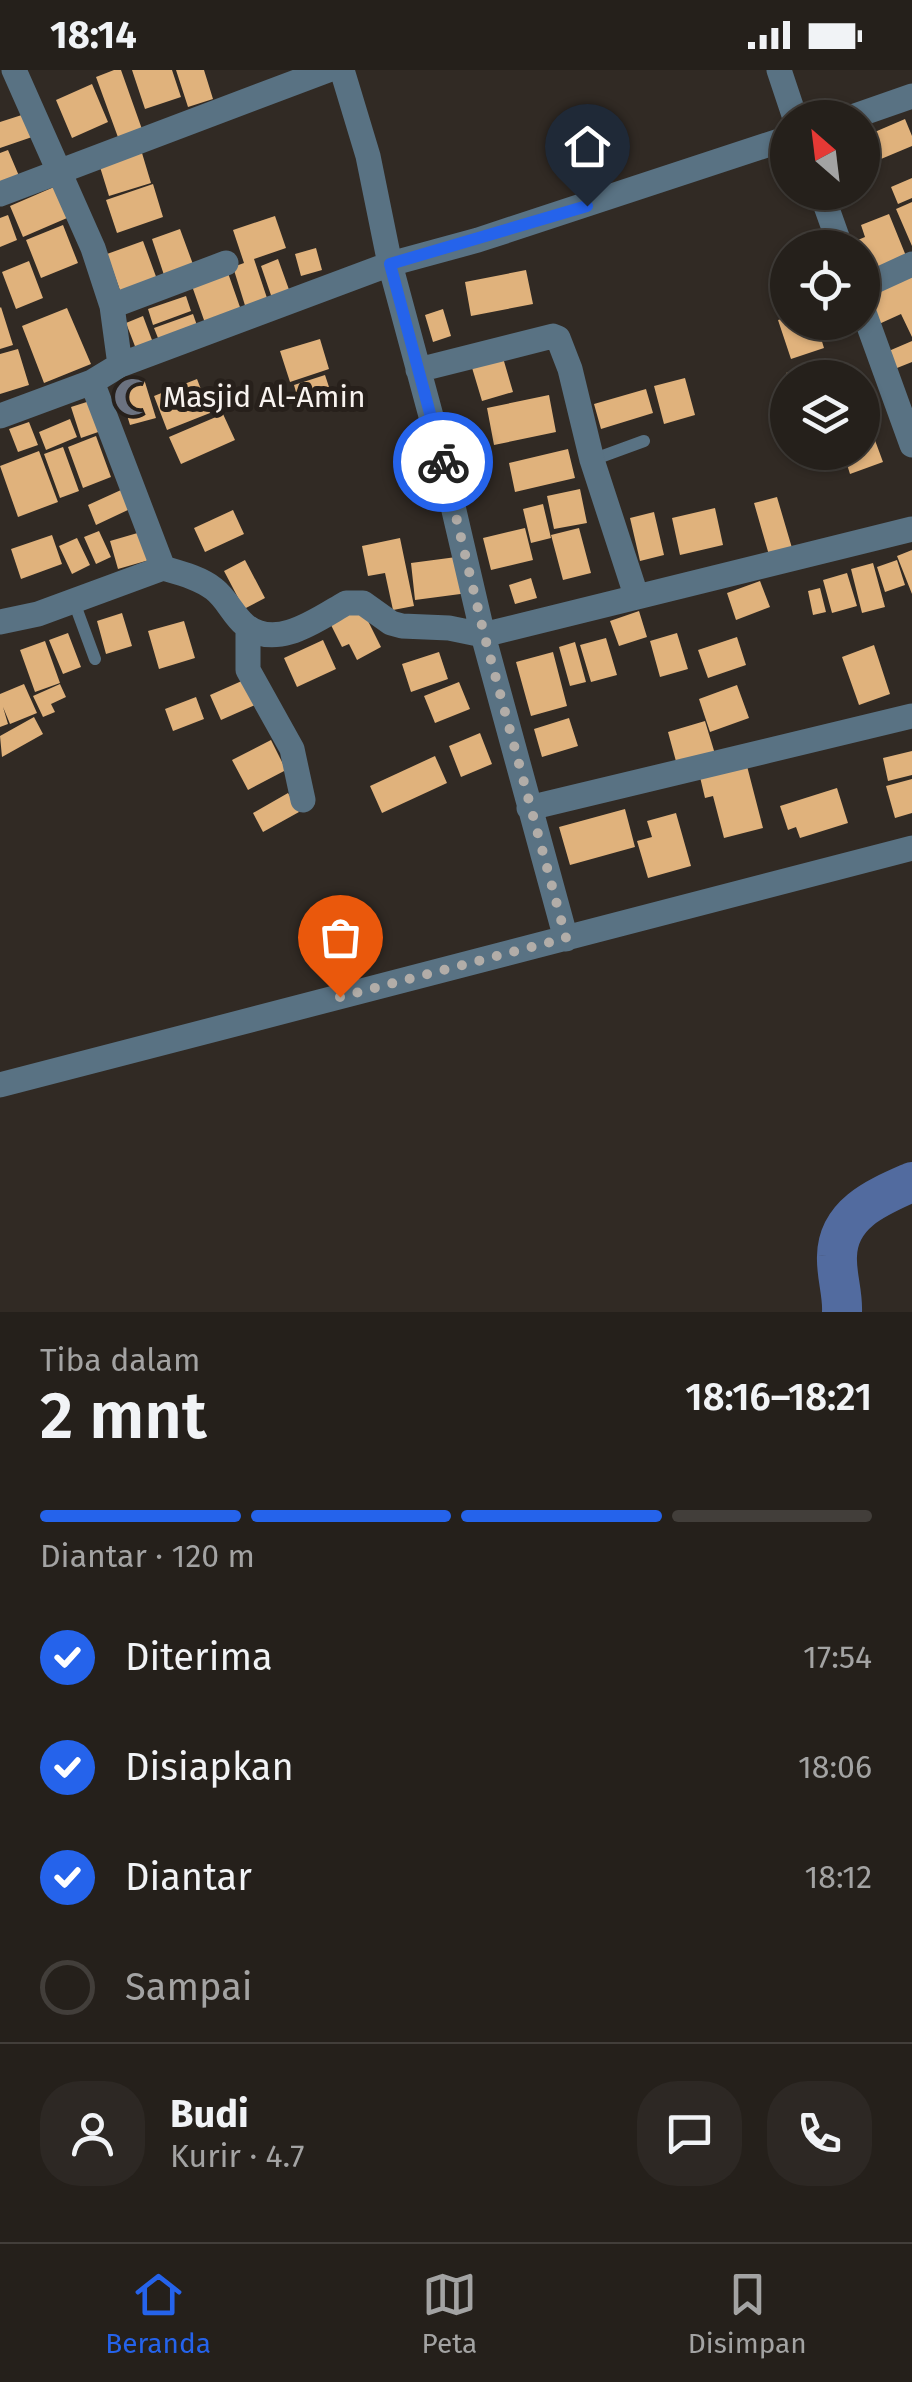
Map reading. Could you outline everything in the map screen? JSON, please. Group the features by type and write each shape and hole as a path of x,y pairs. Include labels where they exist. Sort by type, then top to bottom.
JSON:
{"street":[{"path":"14,70 93,248 112,306 120,366"},
{"path":"0,194 328,70"},
{"path":"342,70 368,156 390,264 566,938"},
{"path":"779,70 789,100"},
{"path":"880,107 912,96"},
{"path":"0,416 92,382 120,366 390,264 478,240 770,144"},
{"path":"112,306 226,263"},
{"path":"880,279 912,264"},
{"path":"418,370 553,336 560,343 592,460 636,596"},
{"path":"874,340 912,445"},
{"path":"92,382 163,568"},
{"path":"0,622 74,602 163,568 206,583 248,628 271,636 291,632 346,602 355,601 402,626 484,634 912,530"},
{"path":"248,628 248,670 292,750 302,800"},
{"path":"530,808 912,716"},
{"path":"0,1085 912,848"}],"lane":[{"path":"592,460 644,442"},
{"path":"74,602 94,659"}],"building":[{"path":"121,70 143,132 119,140 96,77"},
{"path":"132,70 172,70 181,97 145,109"},
{"path":"176,70 204,70 213,99 188,107"},
{"path":"92,84 108,122 72,138 56,100"},
{"path":"28,113 35,136 0,148 0,122"},
{"path":"905,119 912,146 881,159 880,130"},
{"path":"8,150 22,183 0,192 0,153"},
{"path":"142,153 151,183 109,196 100,167"},
{"path":"912,178 912,198 898,204 891,187"},
{"path":"61,184 74,215 23,237 10,206"},
{"path":"153,184 163,217 117,233 106,200"},
{"path":"912,202 912,246 896,209"},
{"path":"889,214 906,256 880,267 880,230 863,230 861,225"},
{"path":"8,215 17,240 0,247 0,218"},
{"path":"275,216 286,248 254,259 270,307 248,315 233,267 244,263 233,230"},
{"path":"63,225 78,263 41,278 26,240"},
{"path":"180,229 194,267 165,278 152,239"},
{"path":"143,241 158,282 122,296 107,254"},
{"path":"316,248 322,270 301,276 295,254"},
{"path":"278,259 292,298 274,304 261,266"},
{"path":"29,261 43,298 16,309 2,272"},
{"path":"526,270 533,304 471,316 465,282"},
{"path":"912,272 912,337 901,314 880,324 880,287"},
{"path":"228,273 241,310 205,323 192,286"},
{"path":"186,296 191,311 153,325 148,309"},
{"path":"0,308 13,345 0,349"},
{"path":"67,308 91,364 44,383 22,326"},
{"path":"443,309 451,336 433,342 425,315"},
{"path":"193,314 200,334 162,348 154,328"},
{"path":"143,316 155,348 138,354 126,323"},
{"path":"320,339 329,369 290,382 280,351"},
{"path":"785,340 822,340 824,348 791,359"},
{"path":"912,341 912,362 892,370 884,353"},
{"path":"18,349 29,385 0,394 0,354"},
{"path":"501,351 513,392 482,401 470,361"},
{"path":"325,375 331,393 299,403 294,385"},
{"path":"685,378 695,415 664,424 654,386"},
{"path":"144,379 156,418 130,425 118,386"},
{"path":"197,379 210,413 167,430 154,396"},
{"path":"646,389 653,413 601,429 594,404"},
{"path":"549,395 556,432 494,445 487,408"},
{"path":"93,400 104,430 81,438 71,407"},
{"path":"223,414 235,440 181,464 169,437"},
{"path":"70,419 77,437 46,450 39,432"},
{"path":"29,422 38,445 18,452 9,429"},
{"path":"96,436 111,477 83,488 68,447"},
{"path":"63,447 79,491 60,498 44,454"},
{"path":"568,449 575,478 515,492 509,463"},
{"path":"39,451 58,502 18,517 0,466"},
{"path":"580,489 587,523 554,529 547,496"},
{"path":"121,490 130,509 96,525 88,505"},
{"path":"777,497 792,548 769,555 754,503"},
{"path":"543,504 551,538 531,543 523,509"},
{"path":"715,508 723,545 680,555 672,518"},
{"path":"233,510 244,534 205,552 194,528"},
{"path":"654,512 664,555 640,561 630,518"},
{"path":"525,528 533,560 491,570 483,538"},
{"path":"579,528 591,573 563,580 551,535"},
{"path":"99,531 111,557 96,564 84,537"},
{"path":"141,532 149,560 118,569 110,541"},
{"path":"52,535 62,564 21,579 11,549"},
{"path":"77,538 90,565 72,574 59,546"},
{"path":"400,538 414,606 393,610 385,573 368,576 362,546"},
{"path":"912,550 912,594 897,556"},
{"path":"464,556 468,593 415,600 411,563"},
{"path":"245,560 265,598 244,609 224,571"},
{"path":"897,560 905,585 885,592 877,567"},
{"path":"873,563 885,607 862,613 851,569"},
{"path":"847,573 857,606 832,613 823,580"},
{"path":"531,578 537,598 515,604 509,585"},
{"path":"760,581 770,607 736,620 727,593"},
{"path":"820,588 826,612 813,615 808,591"},
{"path":"361,607 381,647 357,660 349,644 342,647 330,623"},
{"path":"639,611 647,637 619,646 610,621"},
{"path":"122,613 132,646 106,654 97,621"},
{"path":"184,621 195,658 159,669 148,631"},
{"path":"68,633 81,667 63,674 49,640"},
{"path":"677,633 688,669 660,677 650,641"},
{"path":"737,637 746,665 708,678 698,650"},
{"path":"606,638 617,675 591,682 580,645"},
{"path":"323,640 336,669 297,687 284,658"},
{"path":"45,641 60,683 35,692 20,650"},
{"path":"575,642 586,682 570,686 559,647"},
{"path":"874,645 890,694 859,705 842,657"},
{"path":"439,652 448,679 411,692 402,664"},
{"path":"553,652 567,706 531,716 516,662"},
{"path":"244,680 255,705 221,720 210,695"},
{"path":"459,682 470,709 435,723 424,696"},
{"path":"24,684 37,713 10,724 3,707 8,724 0,727 0,694"},
{"path":"60,684 66,697 51,704 55,712 43,717 33,696"},
{"path":"737,685 749,718 710,732 699,699"},
{"path":"196,697 204,719 173,731 165,709"},
{"path":"34,717 43,734 2,757 0,736"},
{"path":"569,718 578,746 542,757 534,729"},
{"path":"705,721 715,754 677,765 668,732"},
{"path":"480,733 492,764 461,777 449,746"},
{"path":"271,740 286,770 248,790 232,760"},
{"path":"912,751 912,775 888,781 883,758"},
{"path":"435,756 447,783 382,813 370,786"},
{"path":"747,766 763,828 724,838 713,796 705,798 700,777"},
{"path":"912,779 912,813 895,818 886,786"},
{"path":"837,788 848,823 800,838 796,827 788,830 780,806"},
{"path":"288,793 299,812 263,832 253,813"},
{"path":"625,809 635,847 570,865 559,827"},
{"path":"676,813 691,866 648,878 637,841 652,837 647,821"}],"waterway":[{"path":"842,1312 837,1256 844,1228 862,1208 912,1182"}],"way so far":[{"path":"340,997 566,938 484,634 443,462"}],"place":[{"name":"Masjid Al-Amin","path":"133,397"}],"route":[{"path":"443,462 390,264 587,206"}]}
